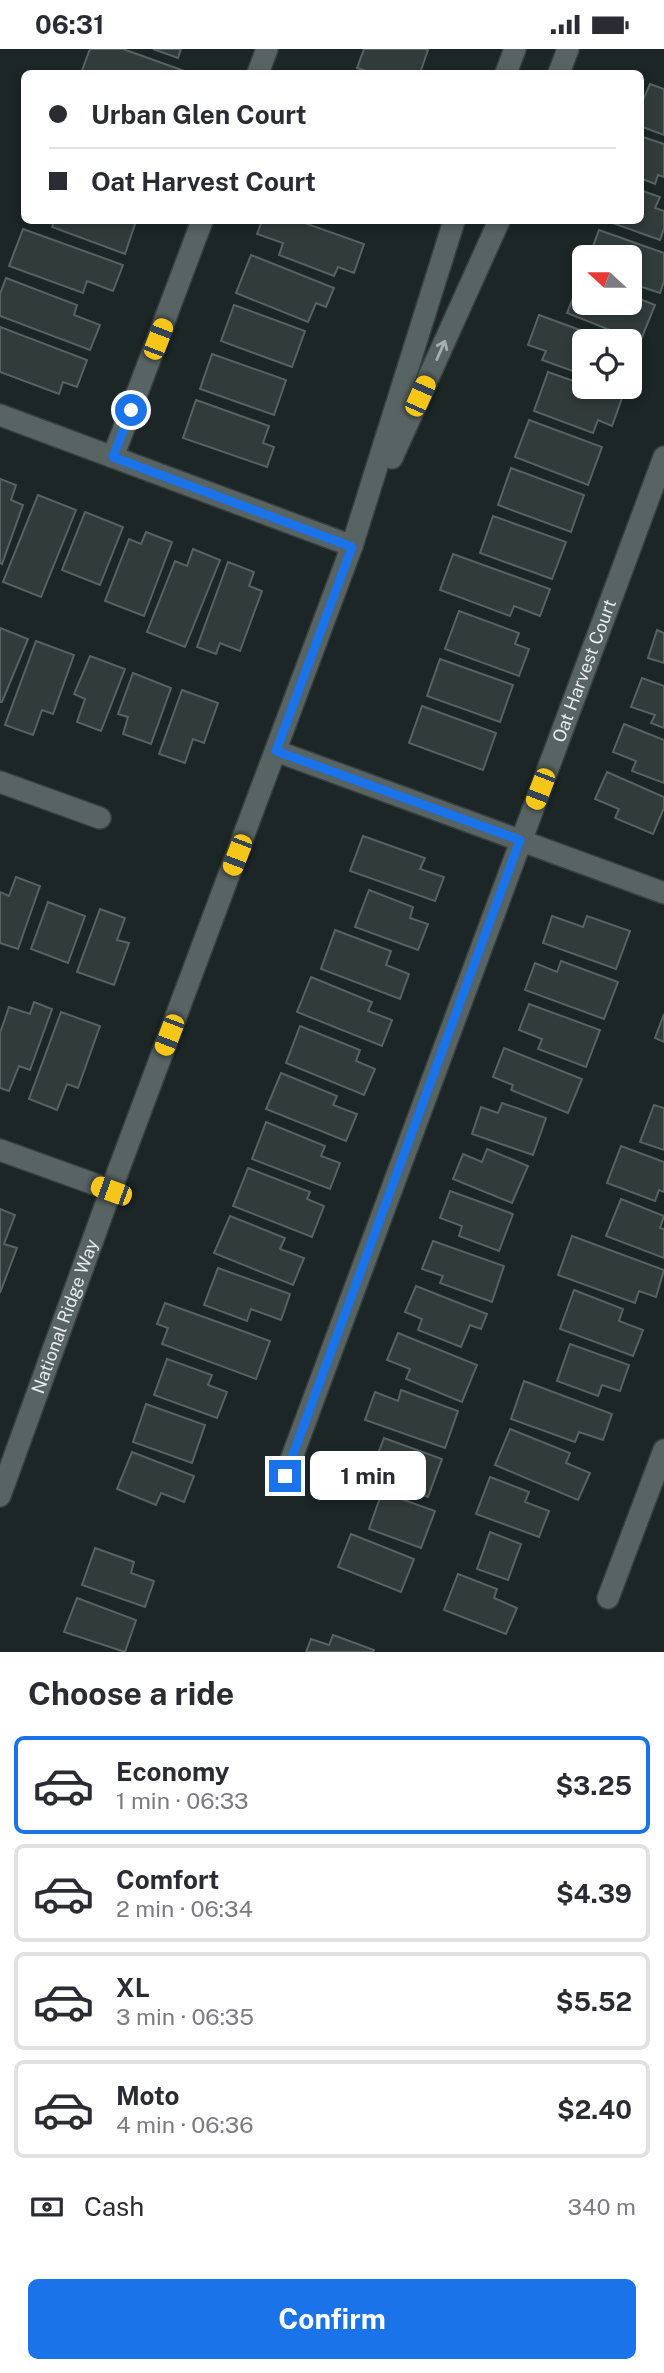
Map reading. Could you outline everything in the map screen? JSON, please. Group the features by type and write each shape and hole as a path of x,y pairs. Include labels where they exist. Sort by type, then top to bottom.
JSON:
{"street":[{"path":"259,70 267,49"},
{"path":"507,70 515,49"},
{"path":"560,70 568,49"},
{"path":"113,457 201,224"},
{"name":"National Ridge Way","path":"0,1496 352,547 453,224"},
{"name":"National Ridge Way","path":"352,547 498,224"},
{"path":"0,415 352,547"},
{"name":"Oat Harvest Court","path":"285,1476 664,457"},
{"path":"276,751 664,893"},
{"path":"0,782 100,818"},
{"path":"0,1150 111,1191"},
{"path":"608,1598 664,1450"}],"building":[{"path":"90,49 123,49 182,70 82,70"},
{"path":"153,49 181,49 178,58"},
{"path":"364,49 428,50 421,70 357,68"},
{"path":"650,84 664,89 664,135 644,128 644,98"},
{"path":"644,137 664,144 664,177 658,175 655,184 644,180"},
{"path":"644,191 660,197 655,208 664,211 664,228 660,240 615,224 644,224"},
{"path":"53,224 135,224 125,254 52,227"},
{"path":"261,224 307,224 364,244 354,273 338,267 334,276 279,255 283,243 257,234"},
{"path":"23,229 123,265 113,291 87,281 83,293 9,266"},
{"path":"599,230 641,245 593,245"},
{"path":"642,245 664,253 664,281 660,293 642,287"},
{"path":"251,255 334,288 326,307 316,303 308,322 236,293"},
{"path":"6,278 77,305 74,315 100,325 90,350 0,316 0,294"},
{"path":"642,300 655,305 642,337 642,329 607,329 572,315 642,315"},
{"path":"572,301 572,315 567,313"},
{"path":"234,305 305,331 292,367 221,341"},
{"path":"539,315 577,329 572,329 572,371 542,360 546,351 528,345"},
{"path":"0,327 87,360 77,387 63,382 59,394 0,372"},
{"path":"212,354 286,380 274,415 200,389"},
{"path":"548,372 572,380 572,399 622,399 612,426 598,420 593,433 534,411"},
{"path":"196,400 269,426 263,443 274,447 267,467 183,438"},
{"path":"529,420 602,447 588,485 515,457"},
{"path":"511,468 584,495 571,532 498,505"},
{"path":"0,479 16,485 11,500 23,505 2,564 0,563"},
{"path":"38,495 76,510 41,597 3,582"},
{"path":"85,512 123,527 100,585 62,570"},
{"path":"493,516 566,542 552,579 480,553"},
{"path":"146,532 172,542 144,616 105,601 129,539 141,544"},
{"path":"193,549 220,560 185,647 147,632 175,561 187,566"},
{"path":"453,554 550,589 540,616 514,606 510,616 440,590"},
{"path":"228,562 254,572 249,586 262,591 240,651 220,643 216,654 197,647"},
{"path":"459,611 519,633 515,644 529,649 519,676 445,649"},
{"path":"0,628 28,639 2,702 0,702"},
{"path":"657,630 664,633 664,663 648,658"},
{"path":"36,641 74,655 53,714 42,710 33,735 5,725"},
{"path":"90,656 125,669 101,731 77,722 85,699 74,694"},
{"path":"440,659 513,685 500,722 427,696"},
{"path":"133,673 171,688 151,744 123,734 128,717 118,714"},
{"path":"642,678 664,686 664,728 651,723 655,715 631,707"},
{"path":"182,690 218,703 204,743 193,739 185,763 159,754"},
{"path":"422,706 496,733 483,770 409,743"},
{"path":"624,724 664,740 664,783 632,771 636,761 613,752"},
{"path":"607,772 664,797 664,808 653,834 615,818 619,809 595,799"},
{"path":"363,836 425,858 420,869 444,877 435,901 350,871"},
{"path":"16,877 40,886 18,949 0,943 0,892 9,896"},
{"path":"369,890 413,907 410,918 428,924 418,950 355,927"},
{"path":"48,902 85,916 68,963 31,949"},
{"path":"100,909 125,918 117,940 129,943 114,985 77,972"},
{"path":"552,916 583,927 587,916 630,931 616,969 543,943"},
{"path":"335,930 391,951 386,965 409,974 400,999 321,969"},
{"path":"561,961 618,982 604,1019 525,990 535,963 557,972"},
{"path":"311,977 372,1002 368,1011 392,1020 382,1046 297,1012"},
{"path":"34,1002 52,1009 30,1070 19,1066 9,1091 0,1088 0,1033 9,1007 30,1014"},
{"path":"529,1004 600,1030 586,1067 538,1049 542,1039 519,1030"},
{"path":"61,1012 100,1026 78,1088 67,1084 57,1110 29,1099"},
{"path":"664,1014 664,1042 655,1038"},
{"path":"300,1026 360,1050 356,1061 375,1069 364,1095 286,1063"},
{"path":"504,1048 582,1079 568,1113 511,1090 513,1085 493,1077"},
{"path":"281,1073 337,1096 333,1105 357,1114 346,1141 266,1109"},
{"path":"502,1103 546,1118 533,1155 472,1134 481,1107 498,1113"},
{"path":"654,1105 664,1108 664,1150 640,1142"},
{"path":"266,1122 325,1146 321,1156 340,1163 330,1189 252,1159"},
{"path":"621,1146 664,1162 664,1192 659,1190 655,1201 607,1183"},
{"path":"487,1149 528,1166 512,1203 453,1179 463,1154 482,1162"},
{"path":"248,1168 310,1192 307,1199 324,1206 312,1237 233,1206"},
{"path":"450,1191 513,1214 499,1251 459,1236 462,1226 440,1218"},
{"path":"621,1199 664,1216 660,1228 664,1229 664,1258 606,1236"},
{"path":"0,1209 15,1215 4,1244 17,1248 0,1293"},
{"path":"230,1216 285,1238 280,1249 304,1258 293,1285 214,1253"},
{"path":"572,1236 664,1270 656,1297 639,1291 635,1303 558,1275"},
{"path":"433,1241 504,1266 492,1302 440,1283 443,1276 422,1269"},
{"path":"218,1268 290,1294 281,1320 251,1309 247,1321 204,1305"},
{"path":"416,1286 487,1314 481,1329 470,1325 461,1347 418,1330 422,1319 405,1312"},
{"path":"574,1290 623,1309 619,1321 643,1330 633,1356 560,1329"},
{"path":"165,1303 270,1341 256,1379 162,1344 168,1328 157,1324"},
{"path":"398,1333 477,1365 462,1402 406,1379 410,1369 387,1360"},
{"path":"570,1344 629,1365 620,1391 602,1385 598,1396 557,1381"},
{"path":"167,1359 212,1375 208,1385 227,1392 217,1418 154,1395"},
{"path":"524,1381 612,1414 603,1440 579,1432 575,1442 511,1419"},
{"path":"401,1390 458,1411 445,1448 365,1420 375,1392 398,1401"},
{"path":"146,1404 205,1425 192,1463 133,1442"},
{"path":"510,1429 570,1453 566,1463 590,1473 578,1500 495,1465"},
{"path":"384,1438 442,1459 428,1497 370,1475"},
{"path":"132,1452 194,1476 184,1502 161,1493 156,1505 117,1489"},
{"path":"490,1477 529,1492 525,1502 549,1511 539,1537 476,1514"},
{"path":"382,1492 435,1511 421,1548 369,1529"},
{"path":"490,1532 521,1544 508,1580 477,1569"},
{"path":"351,1534 414,1559 401,1592 338,1567"},
{"path":"95,1548 134,1562 131,1573 154,1581 145,1607 82,1585"},
{"path":"458,1574 497,1589 494,1598 517,1608 506,1634 444,1610"},
{"path":"77,1598 136,1620 125,1652 64,1632"},
{"path":"333,1635 374,1650 306,1652 311,1639 329,1645"}],"route":[{"path":"131,410 113,457 352,547 276,751 520,840 285,1476"}]}
